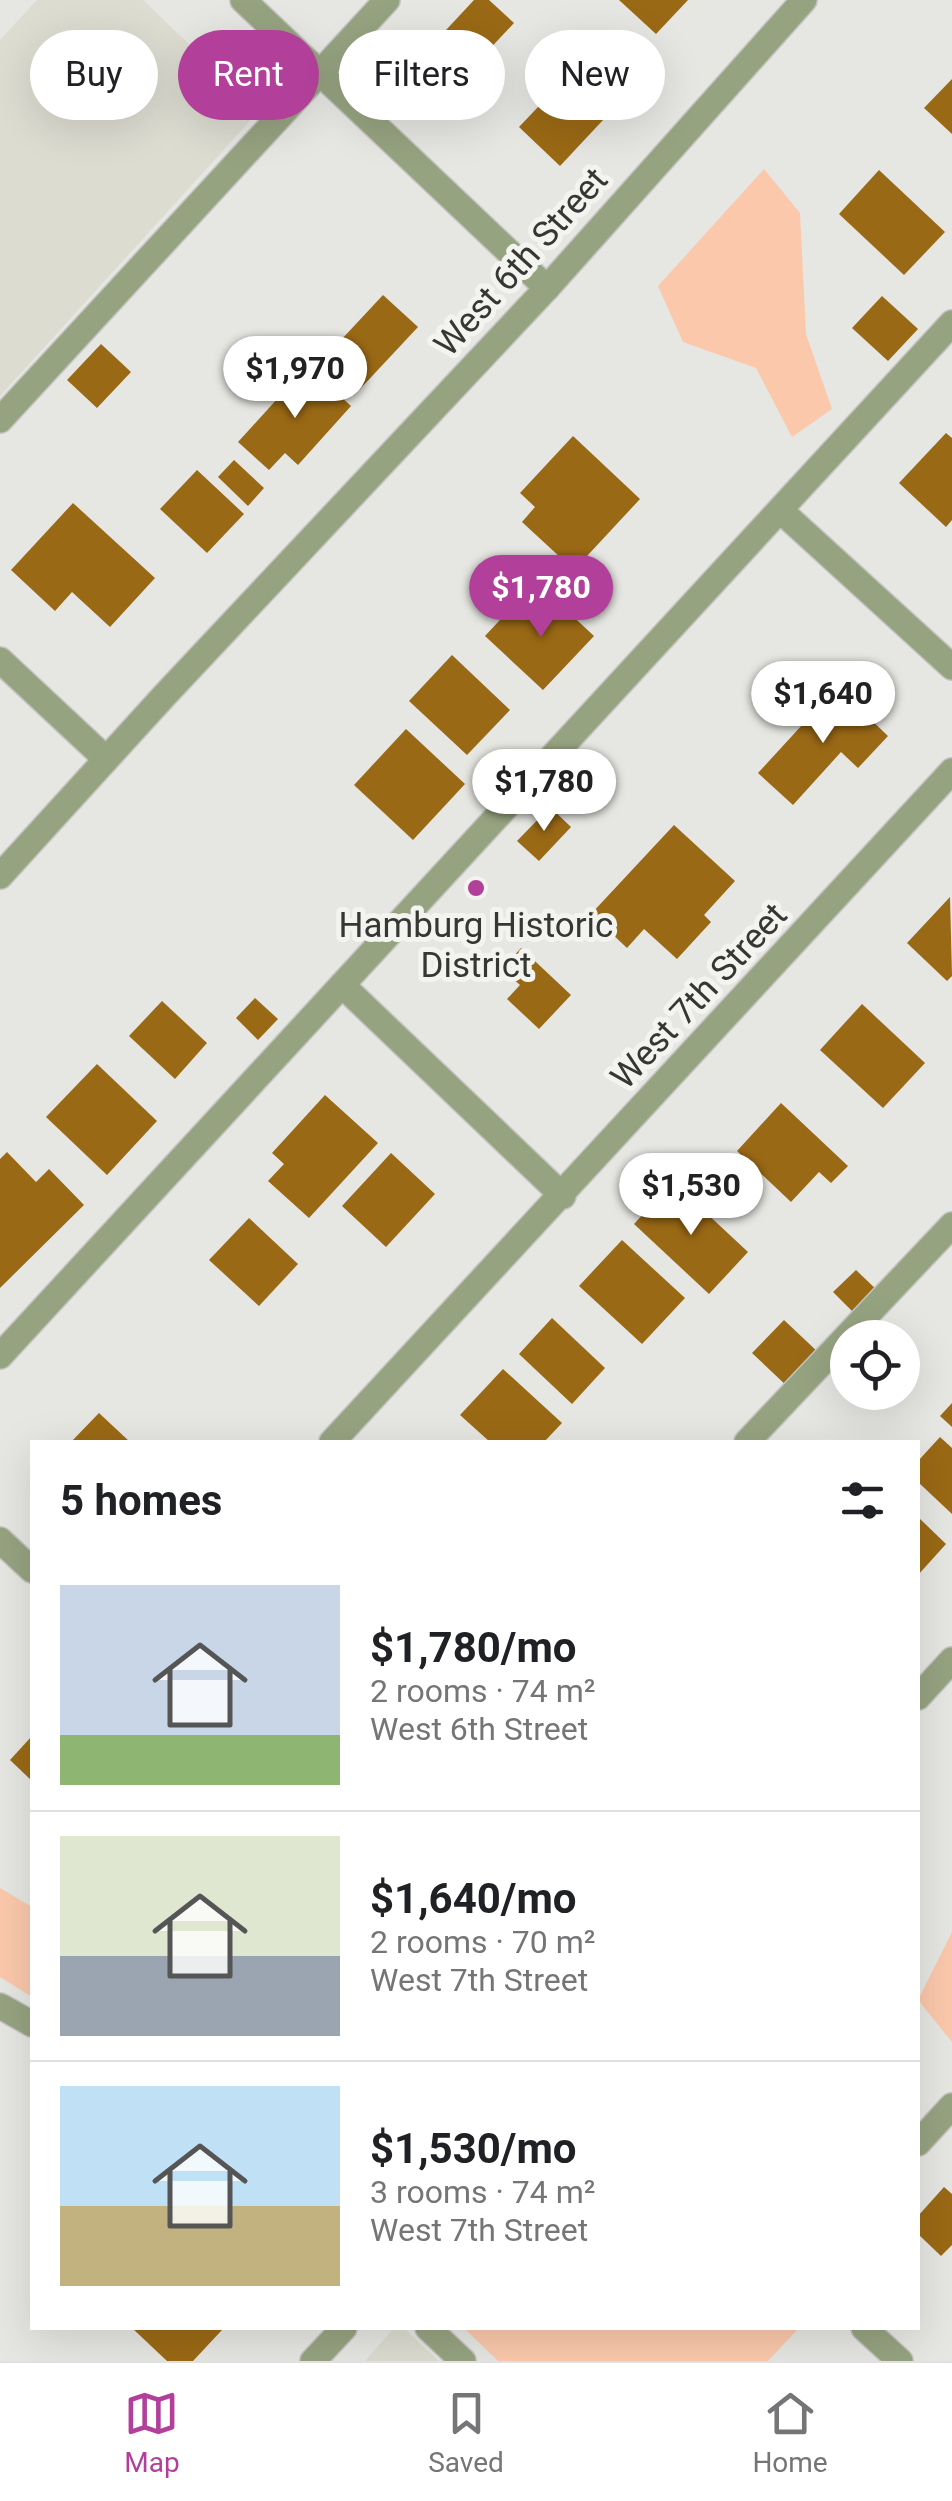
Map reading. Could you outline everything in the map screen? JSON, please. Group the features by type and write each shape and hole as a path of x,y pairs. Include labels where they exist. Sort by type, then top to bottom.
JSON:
{"street":[{"path":"243,0 547,288"},
{"path":"0,420 387,0"},
{"name":"West 6th Street","path":"0,876 547,288 804,0"},
{"path":"0,1356 952,323"},
{"path":"781,512 952,668"},
{"path":"0,660 106,759"},
{"name":"West 7th Street","path":"334,1440 952,771"},
{"path":"342,985 563,1196"},
{"path":"749,1440 952,1225"},
{"path":"0,1540 30,1568"},
{"path":"920,1696 952,1660"},
{"path":"0,2006 30,2023"},
{"path":"920,2142 952,2106"},
{"path":"314,2361 342,2330"},
{"path":"430,2330 463,2361"},
{"path":"866,2330 900,2361"}],"shaded area":[{"path":"37,0 143,0 178,33 178,120 251,120 0,396 0,40"},
{"path":"764,169 800,213 806,334 832,409 792,437 756,368 683,342 658,286"},
{"path":"0,1888 30,1906 30,1996 0,1977"},
{"path":"952,1932 952,2042 920,2002"},
{"path":"392,2330 406,2330 439,2361 365,2361"},
{"path":"466,2330 797,2330 768,2361 498,2361"}],"building":[{"path":"474,0 489,0 514,23 505,33 446,30"},
{"path":"619,0 688,0 660,30 652,30"},
{"path":"952,79 952,134 924,108"},
{"path":"526,120 603,120 560,166 519,127"},
{"path":"879,170 945,232 904,275 839,214"},
{"path":"383,295 418,327 360,389 326,356"},
{"path":"882,296 918,329 888,361 852,328"},
{"path":"101,344 131,372 97,408 67,380"},
{"path":"307,366 351,406 298,465 285,453 269,470 238,442"},
{"path":"946,433 952,438 952,520 946,527 899,483"},
{"path":"573,436 640,499 574,570 522,522 535,507 520,493"},
{"path":"234,460 264,488 248,506 218,477"},
{"path":"197,470 244,514 207,553 160,509"},
{"path":"73,503 155,578 110,627 72,592 55,611 11,570"},
{"path":"550,595 594,636 543,690 485,636 512,607 526,620"},
{"path":"452,655 510,710 467,755 409,701"},
{"path":"837,687 888,736 858,768 841,752 793,805 758,773"},
{"path":"406,729 465,784 413,840 354,785"},
{"path":"550,807 571,827 539,861 517,841"},
{"path":"674,825 735,881 704,915 711,922 677,959 644,929 627,948 591,914"},
{"path":"950,897 952,976 947,981 907,943"},
{"path":"521,948 571,995 539,1029 507,999 520,985 502,969"},
{"path":"255,998 278,1019 258,1040 236,1018"},
{"path":"162,1001 207,1043 175,1079 129,1036"},
{"path":"862,1004 925,1063 883,1108 820,1050"},
{"path":"97,1064 157,1121 107,1175 46,1117"},
{"path":"325,1095 378,1143 309,1218 268,1181 284,1164 272,1153"},
{"path":"781,1103 848,1166 831,1183 819,1172 791,1202 737,1151"},
{"path":"7,1152 36,1182 49,1169 84,1205 0,1288 0,1159"},
{"path":"391,1153 435,1194 386,1247 342,1206"},
{"path":"673,1182 748,1252 709,1294 634,1224"},
{"path":"249,1218 298,1264 259,1306 209,1260"},
{"path":"622,1240 685,1298 642,1344 579,1286"},
{"path":"856,1270 880,1293 857,1316 833,1292"},
{"path":"552,1318 605,1368 572,1404 519,1354"},
{"path":"784,1320 820,1354 789,1388 752,1353"},
{"path":"503,1369 562,1423 546,1440 488,1440 460,1415"},
{"path":"952,1403 952,1427 940,1416"},
{"path":"99,1413 128,1440 73,1440"},
{"path":"940,1437 952,1448 952,1514 920,1484 920,1459"},
{"path":"920,1519 946,1544 920,1573"},
{"path":"30,1738 30,1779 10,1760"},
{"path":"944,2187 952,2194 952,2245 941,2256 920,2236 920,2214"},
{"path":"134,2330 222,2330 193,2361 167,2361"}],"place":[{"name":"Hamburg Historic District","path":"476,888"}]}
